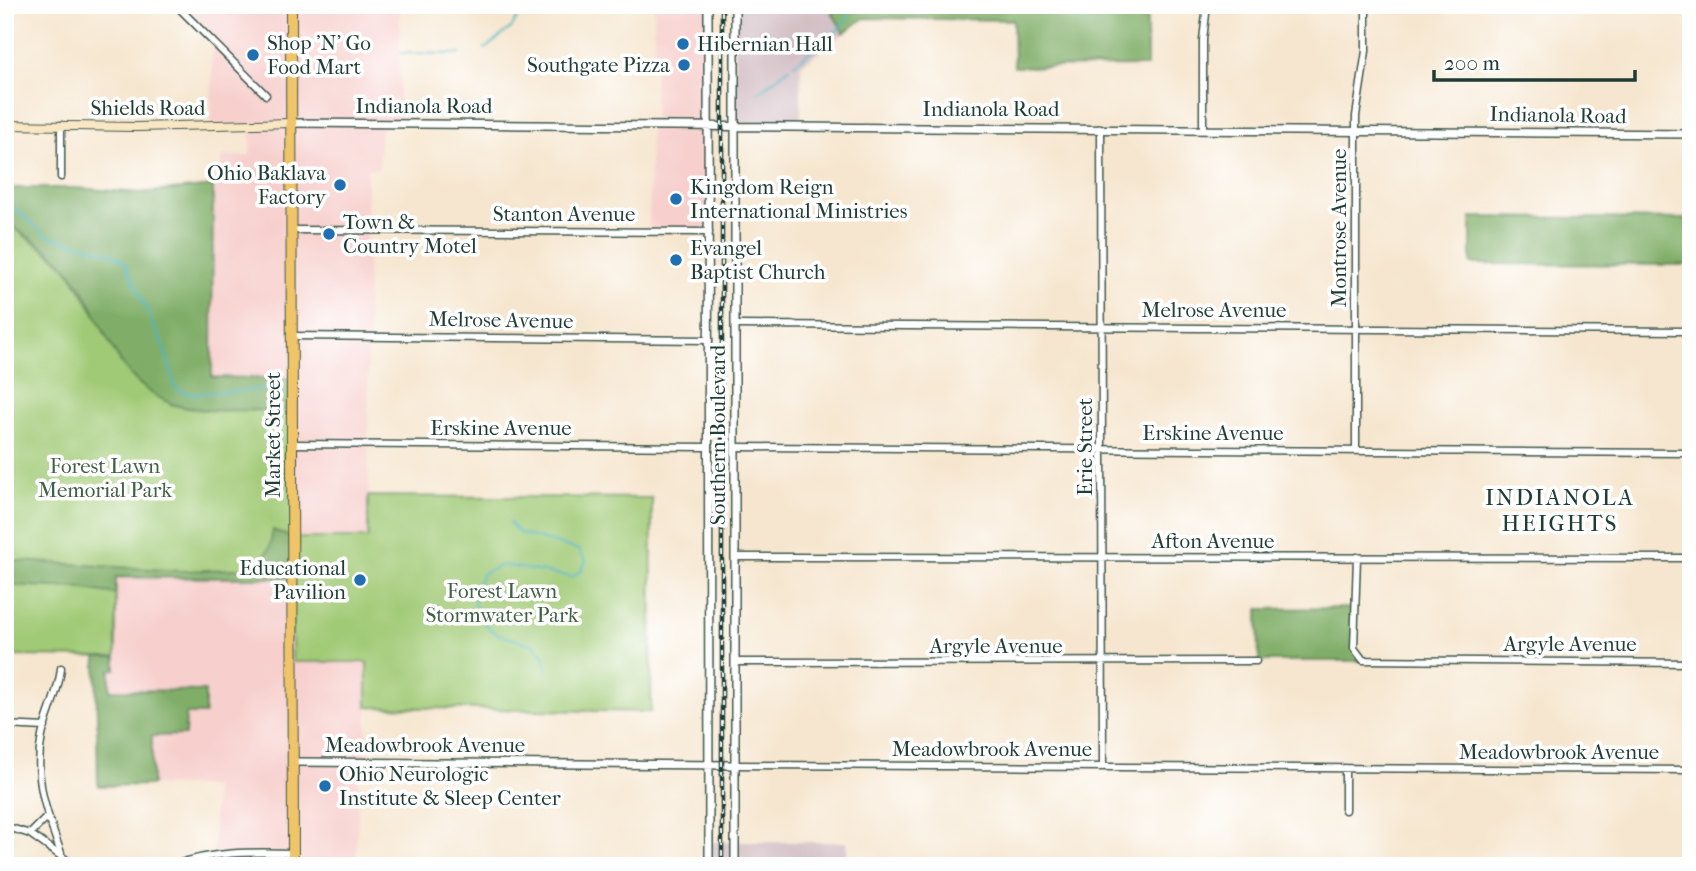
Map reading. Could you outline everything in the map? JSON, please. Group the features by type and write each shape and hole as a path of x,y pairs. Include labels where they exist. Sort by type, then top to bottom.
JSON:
{"main road":[{"name":"Market Street","path":"292,5 293,866"},
{"name":"Shields Road","path":"5,125 291,123"}],"street":[{"path":"176,5 265,95"},
{"name":"Southern Boulevard","path":"708,5 709,866"},
{"name":"Southern Boulevard","path":"735,5 735,866"},
{"path":"1203,129 1203,40 1207,5"},
{"name":"Montrose Avenue","path":"1356,451 1356,130 1366,51 1366,5"},
{"name":"Indianola Road","path":"291,123 1691,134"},
{"path":"61,125 61,177"},
{"name":"Erie Street","path":"1101,128 1103,767"},
{"name":"Stanton Avenue","path":"292,229 709,232"},
{"name":"Melrose Avenue","path":"736,325 1691,331"},
{"name":"Melrose Avenue","path":"292,336 709,340"},
{"name":"Erskine Avenue","path":"292,444 709,447"},
{"name":"Erskine Avenue","path":"736,447 1691,453"},
{"name":"Afton Avenue","path":"736,557 1691,558"},
{"name":"Argyle Avenue","path":"1357,557 1354,648 1365,661 1691,663"},
{"name":"Argyle Avenue","path":"735,662 1256,662"},
{"path":"61,668 45,727 39,771 47,817 61,853"},
{"path":"5,725 45,727"},
{"name":"Meadowbrook Avenue","path":"293,762 1691,770"},
{"path":"1345,768 1345,810"},
{"path":"30,834 47,817"},
{"path":"5,826 30,834 61,853 75,866"},
{"path":"172,866 228,853 293,853"}],"shaded area":[{"path":"176,5 400,5 399,124 381,123 379,169 367,169 369,538 292,538 212,377 213,186 221,186 221,156 250,156 251,125 211,125 213,42"},
{"path":"654,5 708,5 709,232 649,232 650,125 655,124"},
{"path":"735,5 828,5 844,33 801,65 801,125 734,125"},
{"path":"115,577 292,578 367,661 367,763 359,763 356,866 214,866 214,787 152,785 152,736 110,690 110,669 116,669"},
{"path":"709,842 847,842 848,866 709,866"}],"green space":[{"path":"828,5 1147,5 1147,66 1014,67 1013,20 864,18 844,33"},
{"path":"213,186 212,377 292,379 292,410 196,409 170,403 148,391 119,359 79,283 65,266 5,222 5,188 77,188 139,193"},
{"path":"1471,217 1691,219 1691,265 1471,264"},
{"path":"5,222 65,265 139,383 171,404 214,409 292,410 293,538 368,538 368,496 652,498 651,712 367,707 367,662 292,662 292,578 116,577 116,657 5,656"},
{"path":"273,530 292,538 292,578 116,577 116,594 78,588 5,585 5,560 182,571 257,568 270,547"},
{"path":"1355,608 1354,648 1365,661 1259,661 1258,609"},
{"path":"96,657 116,657 116,669 110,670 110,690 205,691 205,714 186,714 185,735 152,736 152,785 98,786"}],"waterway":[{"path":"794,64 838,30 857,5"},
{"path":"485,49 512,27 524,6"},
{"path":"401,53 460,54"},
{"path":"758,93 789,68"},
{"path":"5,200 47,236 109,252 125,262 166,353 174,385 179,391 192,394 268,389"},
{"path":"510,523 519,533 579,550 586,561 581,571 572,577 503,565 483,573 475,587 474,603 485,624 497,634 534,645 544,655 547,672"}],"railway":[{"path":"722,5 722,866"}],"place":[{"name":"Hibernian Hall","path":"683,44"},
{"name":"Shop 'N' Go Food Mart","path":"253,55"},
{"name":"Southgate Pizza","path":"684,65"},
{"name":"Ohio Baklava Factory","path":"340,185"},
{"name":"Kingdom Reign International Ministries","path":"676,199"},
{"name":"Town & Country Motel","path":"329,234"},
{"name":"Evangel Baptist Church","path":"676,260"},
{"name":"Educational Pavilion","path":"360,580"},
{"name":"Ohio Neurologic Institute & Sleep Center","path":"325,786"}],"district":[{"name":"INDIANOLA HEIGHTS","path":"1560,510"}],"park label":[{"name":"Forest Lawn Memorial Park","path":"105,478"},
{"name":"Forest Lawn Stormwater Park","path":"502,603"}]}
